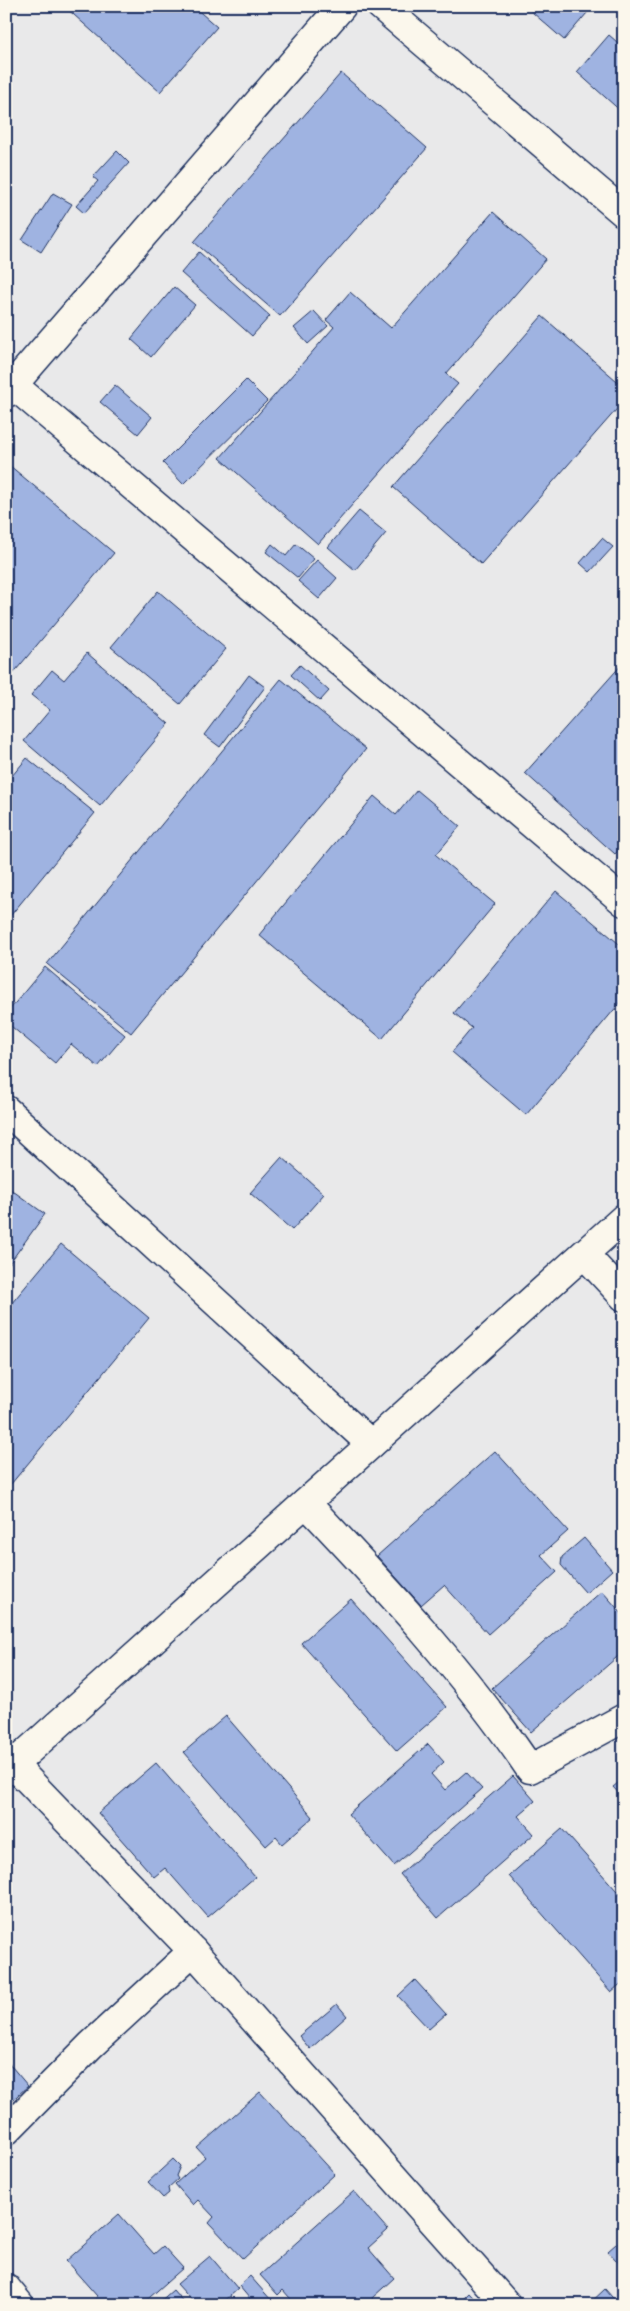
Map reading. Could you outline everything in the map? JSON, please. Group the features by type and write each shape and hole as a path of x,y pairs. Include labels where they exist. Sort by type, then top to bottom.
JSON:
{"street":[{"path":"342,6 8,386 624,902"},
{"path":"382,6 624,213"},
{"path":"6,1110 371,1444"},
{"path":"507,2305 193,1952 9,1764 306,1503 624,1218"},
{"path":"584,1254 624,1297"},
{"path":"306,1503 371,1571 492,1714 530,1769 624,1718"},
{"path":"6,2131 92,2045 193,1952"},
{"path":"6,2288 20,2305"}],"building":[{"path":"64,6 193,6 217,27 160,92"},
{"path":"525,6 593,6 564,40"},
{"path":"609,35 624,48 624,114 577,72"},
{"path":"341,73 427,148 280,316 194,242"},
{"path":"117,151 129,163 84,213 76,206 98,181 93,177"},
{"path":"53,193 72,204 41,252 22,240"},
{"path":"493,212 546,259 446,374 458,384 318,544 220,458 334,327 326,320 350,292 391,328"},
{"path":"199,252 270,316 252,336 181,273"},
{"path":"174,287 195,305 151,357 131,339"},
{"path":"314,311 328,326 308,344 294,328"},
{"path":"542,316 624,387 624,401 481,564 393,487"},
{"path":"246,380 267,401 183,484 163,463"},
{"path":"115,385 152,417 138,434 100,402"},
{"path":"9,465 114,553 6,682 6,468"},
{"path":"359,511 386,533 355,570 328,547"},
{"path":"602,538 613,547 590,572 580,563"},
{"path":"272,544 286,556 296,544 314,559 298,578 266,552"},
{"path":"317,560 337,578 319,599 298,581"},
{"path":"158,591 226,649 180,704 111,647"},
{"path":"87,653 169,724 100,806 24,741 50,710 31,695 52,670 64,680"},
{"path":"624,662 624,845 615,854 525,773"},
{"path":"300,665 329,691 320,701 291,675"},
{"path":"249,675 265,687 220,747 204,735"},
{"path":"281,679 366,749 131,1033 47,964"},
{"path":"27,758 95,813 6,921 6,783"},
{"path":"417,790 460,826 436,855 495,904 382,1039 259,935 374,796 396,815"},
{"path":"556,891 624,948 624,998 526,1115 452,1052 472,1028 454,1013"},
{"path":"45,967 125,1035 98,1067 71,1044 55,1063 6,1022 6,1014"},
{"path":"282,1157 324,1194 292,1230 250,1193"},
{"path":"6,1186 45,1214 6,1268"},
{"path":"61,1244 149,1318 11,1484 6,1481 6,1310"},
{"path":"495,1451 568,1531 541,1555 557,1572 488,1634 444,1585 421,1605 377,1556"},
{"path":"584,1538 612,1570 586,1593 561,1565 562,1557"},
{"path":"602,1591 624,1616 624,1651 531,1732 492,1688"},
{"path":"351,1599 447,1707 397,1751 301,1643"},
{"path":"226,1716 313,1817 282,1844 276,1837 266,1846 184,1752"},
{"path":"428,1744 444,1762 431,1774 445,1790 466,1772 482,1789 394,1866 348,1814"},
{"path":"156,1763 255,1877 208,1917 165,1868 154,1877 98,1813"},
{"path":"513,1776 535,1801 518,1816 534,1834 438,1918 400,1874"},
{"path":"624,1778 624,1799 613,1787"},
{"path":"562,1829 624,1899 624,1981 611,1992 509,1876"},
{"path":"415,1980 446,2014 429,2029 398,1996"},
{"path":"337,2004 347,2016 310,2049 299,2036"},
{"path":"6,2060 28,2086 6,2106"},
{"path":"260,2092 335,2174 243,2259 209,2223 214,2217 198,2200 193,2205 175,2184 205,2157 197,2148"},
{"path":"173,2159 180,2166 176,2176 178,2179 168,2188 169,2193 163,2198 148,2182"},
{"path":"354,2191 388,2230 368,2248 394,2278 372,2298 377,2305 296,2305 283,2290 278,2295 260,2275"},
{"path":"119,2214 154,2254 163,2246 183,2268 141,2305 93,2305 97,2296 66,2261"},
{"path":"624,2237 624,2269 608,2251"},
{"path":"210,2256 238,2289 220,2305 196,2305 177,2284"},
{"path":"250,2276 272,2301 267,2305 255,2305 239,2286"},
{"path":"605,2289 619,2305 588,2305"},
{"path":"173,2290 186,2305 160,2305 158,2303"},
{"path":"469,2293 480,2305 457,2305"}]}
